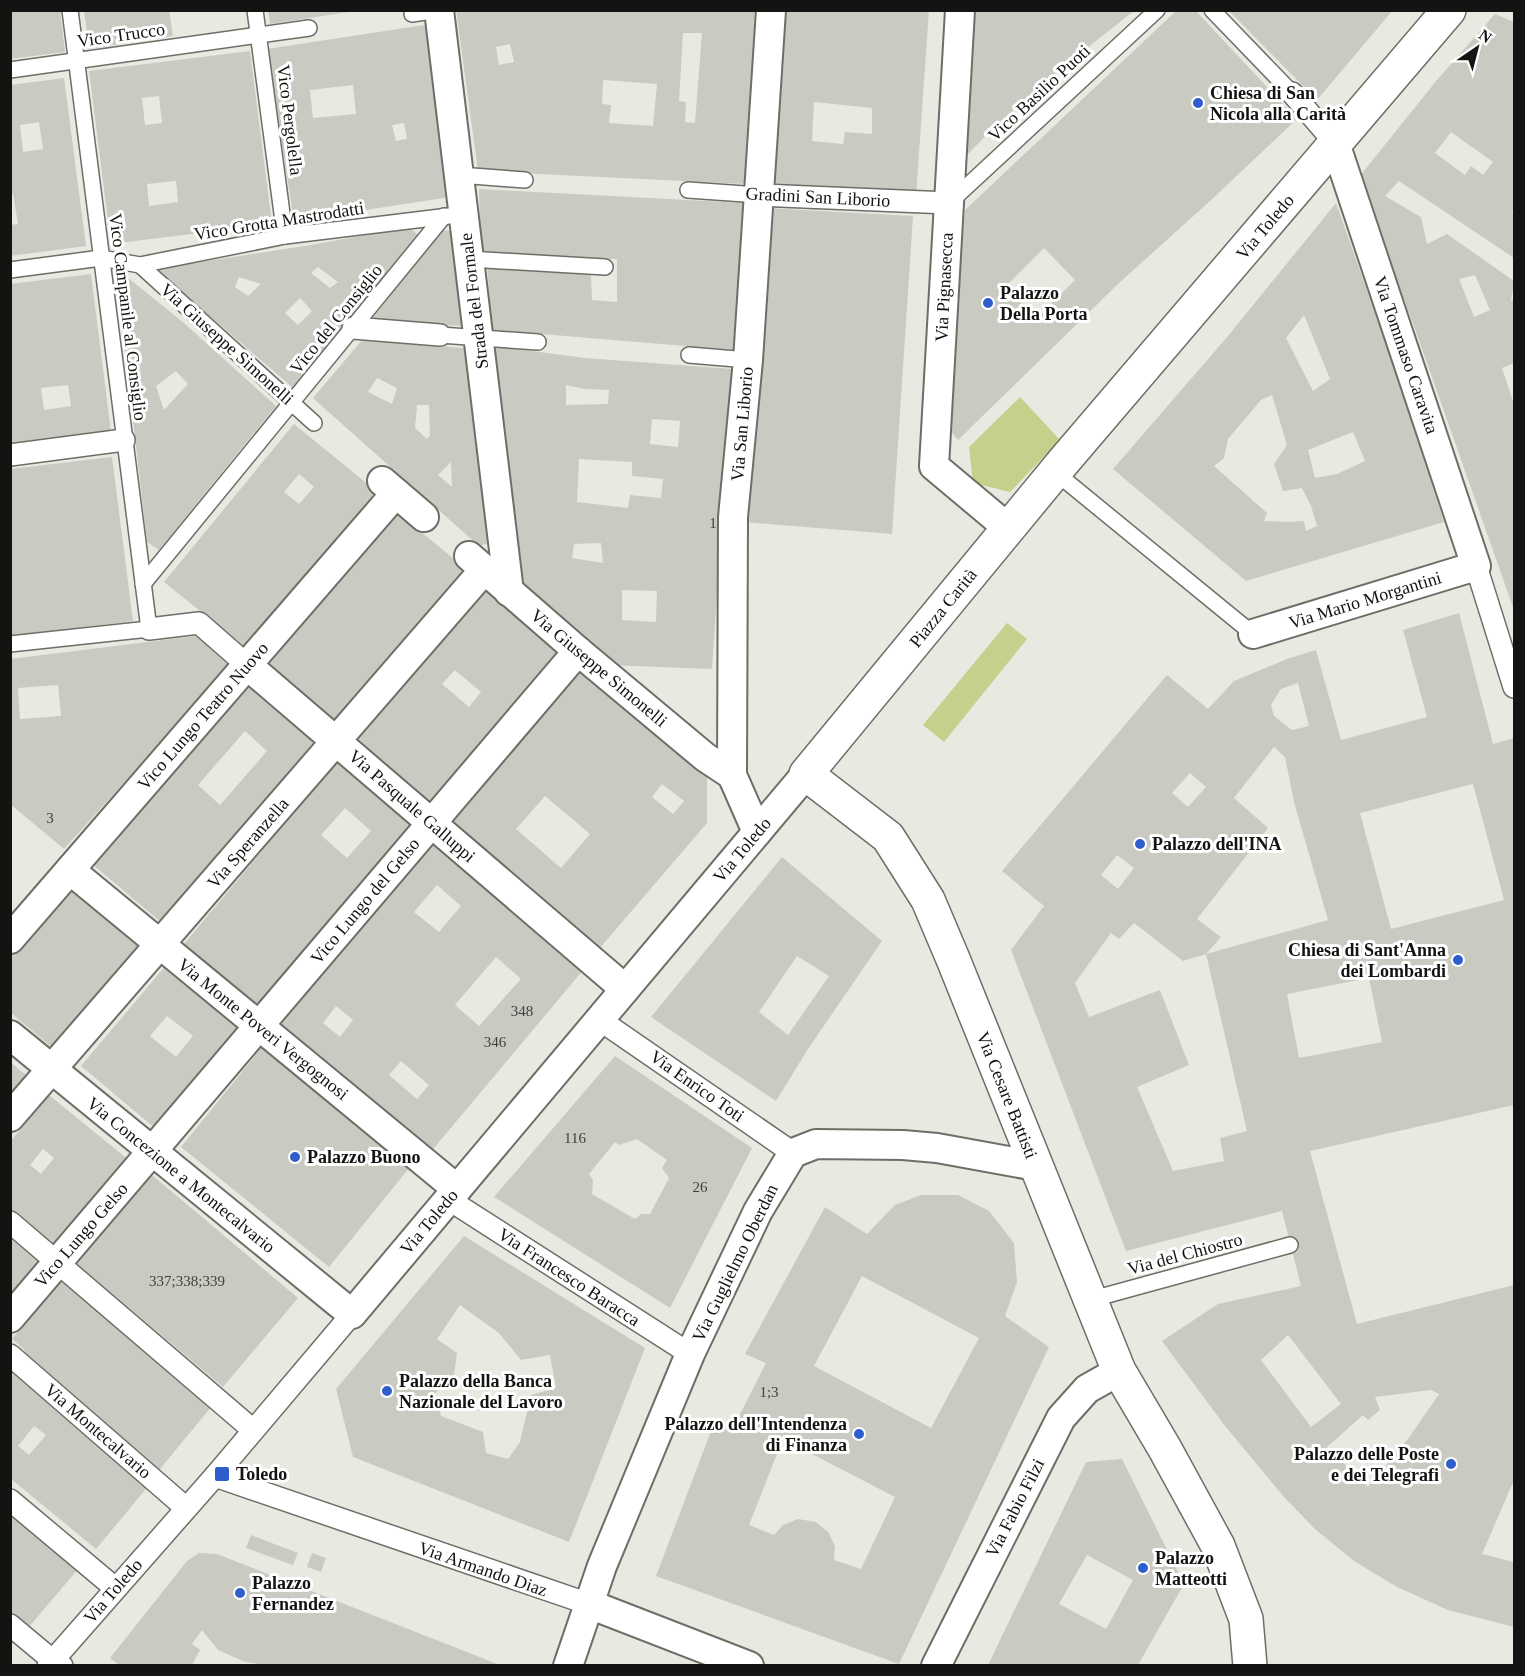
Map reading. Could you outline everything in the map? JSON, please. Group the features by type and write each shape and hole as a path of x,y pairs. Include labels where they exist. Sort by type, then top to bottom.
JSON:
{"main road":[{"name":"Via Toledo","path":"1080,443 1449,10"},
{"name":"Piazza Carità","path":"807,774 1080,443"},
{"name":"Via Cesare Battisti","path":"807,774 888,837 927,900 953,959 1119,1371 1218,1546 1246,1619 1250,1665"}],"street":[{"name":"Via San Liborio","path":"758,832 732,776 734,517 748,360 771,10"},
{"name":"Via Pignasecca","path":"960,10 934,466 1008,528"},
{"name":"Strada del Formale","path":"430,12 459,176 454,215 469,259 509,591"},
{"path":"1292,93 1335,143"},
{"name":"Via Tommaso Caravita","path":"1335,143 1476,566"},
{"name":"Gradini San Liborio","path":"759,195 948,203"},
{"path":"353,328 440,334"},
{"path":"10,455 124,440"},
{"name":"Vico Lungo Teatro Nuovo","path":"10,939 247,665 389,487 424,517"},
{"name":"Via Giuseppe Simonelli","path":"476,563 705,757 732,776"},
{"name":"Via Speranzella","path":"10,1117 337,741 476,563"},
{"path":"1476,566 1515,687"},
{"name":"Via Mario Morgantini","path":"1253,634 1476,566"},
{"name":"Via Pasquale Galluppi","path":"149,629 199,623 625,989"},
{"name":"Vico Lungo del Gelso","path":"153,1151 578,651"},
{"name":"Via Toledo","path":"54,1664 115,1588 215,1476 807,774"},
{"name":"Via Monte Poveri Vergognosi","path":"70,870 259,1026 452,1194"},
{"name":"Via Enrico Toti","path":"600,1020 794,1153"},
{"name":"Via Concezione a Montecalvario","path":"10,1035 352,1314"},
{"path":"794,1153 816,1144 903,1145 937,1148 1036,1166"},
{"name":"Vico Lungo Gelso","path":"10,1318 153,1151"},
{"name":"Via Guglielmo Oberdan","path":"568,1665 602,1566 690,1354 758,1211 794,1153"},
{"name":"Via Francesco Baracca","path":"452,1194 690,1354"},
{"path":"10,1222 253,1430"},
{"name":"Via Montecalvario","path":"10,1354 186,1508"},
{"name":"Via Fabio Filzi","path":"936,1665 1061,1418 1087,1389 1119,1371"},
{"name":"Via Armando Diaz","path":"215,1476 589,1604 749,1665"},
{"path":"10,1500 115,1588"},
{"path":"10,1625 54,1664"}],"lane":[{"name":"Vico Campanile al Consiglio","path":"70,10 149,629"},
{"name":"Vico Pergolella","path":"255,10 285,236"},
{"name":"Vico Basilio Puoti","path":"948,203 1157,10"},
{"path":"1212,10 1292,93"},
{"name":"Vico Trucco","path":"10,70 309,28"},
{"path":"459,176 525,180"},
{"name":"Gradini San Liborio","path":"688,190 759,195"},
{"name":"Vico Grotta Mastrodatti","path":"10,270 101,258 140,265 285,236 454,215"},
{"name":"Vico del Consiglio","path":"142,585 353,328 454,215"},
{"path":"469,259 605,267"},
{"name":"Via Giuseppe Simonelli","path":"140,265 314,423"},
{"path":"440,334 538,342"},
{"path":"689,355 748,360"},
{"path":"1056,472 1253,634"},
{"path":"10,644 149,629"},
{"name":"Via del Chiostro","path":"1089,1300 1290,1245"}],"green space":[{"path":"1020,397 1060,440 1010,492 973,483 969,447"},
{"path":"1007,623 1027,639 944,742 923,725"}],"building":[{"path":"10,10 60,10 65,52 10,59"},
{"path":"84,10 169,10 173,36 89,49"},
{"path":"268,10 349,10 349,12 270,24"},
{"path":"456,10 755,10 746,184 478,171","holes":["683,33 702,33 695,123 685,122 686,102 679,101","510,44 514,62 499,65 496,47","603,80 657,84 653,126 609,123 611,105 602,104"]},
{"path":"778,10 929,10 916,196 766,187","holes":["814,102 872,108 872,134 845,132 843,144 812,141"]},
{"path":"967,10 1135,10 1052,76 991,130 956,167"},
{"path":"1177,10 1195,10 1297,119 1118,284 958,440 945,424 965,210","holes":["1044,248 1075,280 1036,319 1005,287"]},
{"path":"1228,10 1393,10 1317,100"},
{"path":"1495,14 1514,22 1514,210 1512,213 1514,215 1514,258 1399,181 1385,196 1421,217 1427,244 1447,234 1514,281 1511,301 1514,300 1514,363 1502,368 1514,404 1514,610 1359,177 1437,80","holes":["1451,132 1493,162 1483,175 1471,166 1465,175 1435,153","1475,275 1490,310 1474,317 1459,279"]},
{"path":"431,24 457,196 294,221 267,49","holes":["353,85 356,114 313,118 310,90","404,123 407,139 396,141 392,125"]},
{"path":"250,51 272,224 111,244 89,71","holes":["159,96 162,123 145,125 142,98","176,181 178,202 149,206 147,184"]},
{"path":"64,78 86,246 10,256 10,225 18,224 13,194 10,195 10,85","holes":["39,122 43,149 23,152 20,125"]},
{"path":"479,189 744,203 734,350 492,330 487,266 591,275 592,300 617,302 617,259 481,256"},
{"path":"1336,203 1391,358 1444,522 1246,581 1113,469 1228,336","holes":["1304,315 1330,379 1313,391 1286,338","1272,395 1287,445 1274,464 1283,491 1302,488 1311,506 1317,526 1306,531 1304,521 1264,521 1267,513 1214,466 1224,458 1228,439 1261,400","1353,432 1365,461 1337,474 1315,478 1308,450"]},
{"path":"766,208 913,216 892,534 743,522"},
{"path":"409,227 419,236 292,387 155,269","holes":["318,267 338,282 330,288 311,273","239,277 261,284 248,296 235,287","300,298 312,311 298,325 285,313"]},
{"path":"441,230 451,231 462,326 371,320"},
{"path":"91,274 111,432 10,444 10,284","holes":["68,385 71,406 44,410 41,388"]},
{"path":"127,277 184,323 276,406 159,550 147,542 117,281","holes":["176,371 188,384 164,410 156,386"]},
{"path":"363,339 473,349 495,541 479,546 313,398","holes":["377,378 397,388 392,404 368,392","417,405 429,405 430,435 427,439 415,428","451,462 452,487 438,475"]},
{"path":"495,346 585,358 732,369 712,669 609,665 563,625 564,620 516,581 509,462","holes":["566,385 584,389 609,390 608,404 566,405","652,419 680,421 678,447 650,444","579,459 632,462 632,476 663,479 661,498 630,495 628,508 577,502","601,543 603,563 572,558 574,544","622,590 657,591 656,622 622,620"]},
{"path":"294,424 376,491 247,649 164,582","holes":["299,474 314,487 299,504 284,492"]},
{"path":"112,457 133,621 10,636 10,469"},
{"path":"396,511 466,569 337,723 266,664"},
{"path":"488,588 561,652 429,804 355,740","holes":["455,670 481,692 469,707 442,684"]},
{"path":"1459,613 1493,744 1514,738 1514,1105 1310,1151 1357,1324 1514,1285 1514,1480 1482,1554 1514,1562 1514,1627 1448,1610 1397,1587 1354,1561 1315,1529 1284,1497 1225,1426 1162,1341 1218,1304 1301,1286 1282,1211 1126,1251 1011,950 1044,906 1002,871 1167,675 1208,709 1234,681 1287,659 1316,650 1341,740 1427,717 1403,630","holes":["1298,683 1309,726 1292,730 1274,716 1271,705 1281,689","1274,747 1285,757 1294,802 1328,920 1206,954 1221,937 1197,919 1268,828 1234,798","1190,773 1206,787 1188,807 1172,793","1473,784 1504,900 1391,929 1360,813","1117,855 1134,868 1118,889 1101,875","1134,923 1183,961 1206,954 1247,1131 1220,1138 1224,1161 1173,1171 1137,1087 1189,1065 1160,990 1089,1017 1075,983 1111,933 1119,939","1369,978 1382,1042 1299,1058 1287,994","1288,1335 1341,1404 1311,1427 1261,1360","1431,1390 1439,1394 1408,1439 1368,1487 1327,1447 1363,1415 1368,1420 1380,1410 1375,1397"]},
{"path":"196,636 230,665 64,849 10,804 10,659","holes":["58,685 61,716 20,719 18,688"]},
{"path":"580,667 707,776 707,823 599,949 449,821","holes":["662,784 684,801 673,814 652,797","545,796 590,834 561,868 516,829"]},
{"path":"246,681 315,740 162,923 92,864","holes":["245,731 267,751 220,805 198,785"]},
{"path":"339,759 417,824 262,1009 184,944","holes":["345,808 371,831 347,858 321,835"]},
{"path":"435,842 584,969 429,1154 279,1026","holes":["437,885 461,906 439,932 414,912","496,957 521,979 479,1026 455,1005","336,1006 353,1020 340,1037 323,1023","401,1061 429,1085 417,1099 389,1075"]},
{"path":"782,857 882,941 808,1049 776,1101 651,1017","holes":["797,956 829,976 788,1035 759,1012"]},
{"path":"69,887 142,948 55,1050 10,1012 10,956"},
{"path":"167,964 242,1027 156,1129 81,1066","holes":["167,1016 193,1036 176,1057 150,1036"]},
{"name":"Palazzo Buono","path":"262,1047 410,1167 329,1267 181,1147"},
{"path":"615,1056 752,1148 670,1308 494,1197","holes":["637,1139 667,1160 662,1168 669,1178 650,1214 641,1214 635,1219 592,1194 593,1180 589,1174 615,1142 619,1145"]},
{"path":"10,1062 32,1080 10,1106"},
{"path":"49,1095 130,1161 58,1248 10,1208 10,1142","holes":["43,1149 54,1158 41,1174 30,1165"]},
{"path":"152,1175 298,1298 223,1387 77,1264"},
{"name":"Palazzo dell'Intendenza di Finanza","path":"921,1195 958,1195 989,1211 1014,1243 1017,1282 1005,1316 1049,1347 899,1664 656,1576 716,1418 734,1426 766,1363 745,1354 825,1207 867,1234 895,1205","holes":["862,1276 979,1338 931,1428 814,1366","783,1439 895,1497 861,1569 834,1560 835,1547 829,1533 816,1522 798,1519 783,1525 774,1535 749,1525"]},
{"name":"Palazzo della Banca Nazionale del Lavoro","path":"464,1236 645,1348 569,1542 353,1457 336,1389","holes":["460,1305 499,1333 521,1360 550,1355 556,1388 531,1395 520,1442 508,1459 486,1453 483,1432 441,1416 435,1393 454,1375 457,1353 437,1339"]},
{"path":"10,1238 39,1262 10,1296"},
{"path":"63,1280 212,1406 155,1475 19,1357 25,1350 12,1339"},
{"path":"10,1367 150,1484 96,1549 10,1478","holes":["34,1426 46,1435 29,1455 18,1446"]},
{"name":"Palazzo Matteotti","path":"1122,1459 1184,1584 1138,1665 988,1665 1086,1462","holes":["1087,1555 1133,1580 1106,1629 1059,1604"]},
{"path":"10,1510 79,1568 28,1628 10,1613"},
{"path":"251,1535 298,1553 293,1565 246,1548"},
{"name":"Palazzo Fernandez","path":"199,1553 217,1554 500,1665 267,1665 245,1662 218,1650 202,1630 192,1644 200,1650 192,1665 119,1665 110,1658 187,1561"},
{"path":"312,1553 326,1558 321,1572 307,1567"}],"place":[{"name":"Chiesa di San Nicola alla Carità","path":"1198,103"},
{"name":"Palazzo Della Porta","path":"988,303"},
{"name":"Palazzo dell'INA","path":"1140,844"},
{"name":"Chiesa di Sant'Anna dei Lombardi","path":"1458,960"},
{"name":"Palazzo Buono","path":"295,1157"},
{"name":"Palazzo della Banca Nazionale del Lavoro","path":"387,1391"},
{"name":"Palazzo dell'Intendenza di Finanza","path":"859,1434"},
{"name":"Palazzo delle Poste e dei Telegrafi","path":"1451,1464"},
{"name":"Toledo","path":"222,1474"},
{"name":"Palazzo Matteotti","path":"1143,1568"},
{"name":"Palazzo Fernandez","path":"240,1593"}]}
